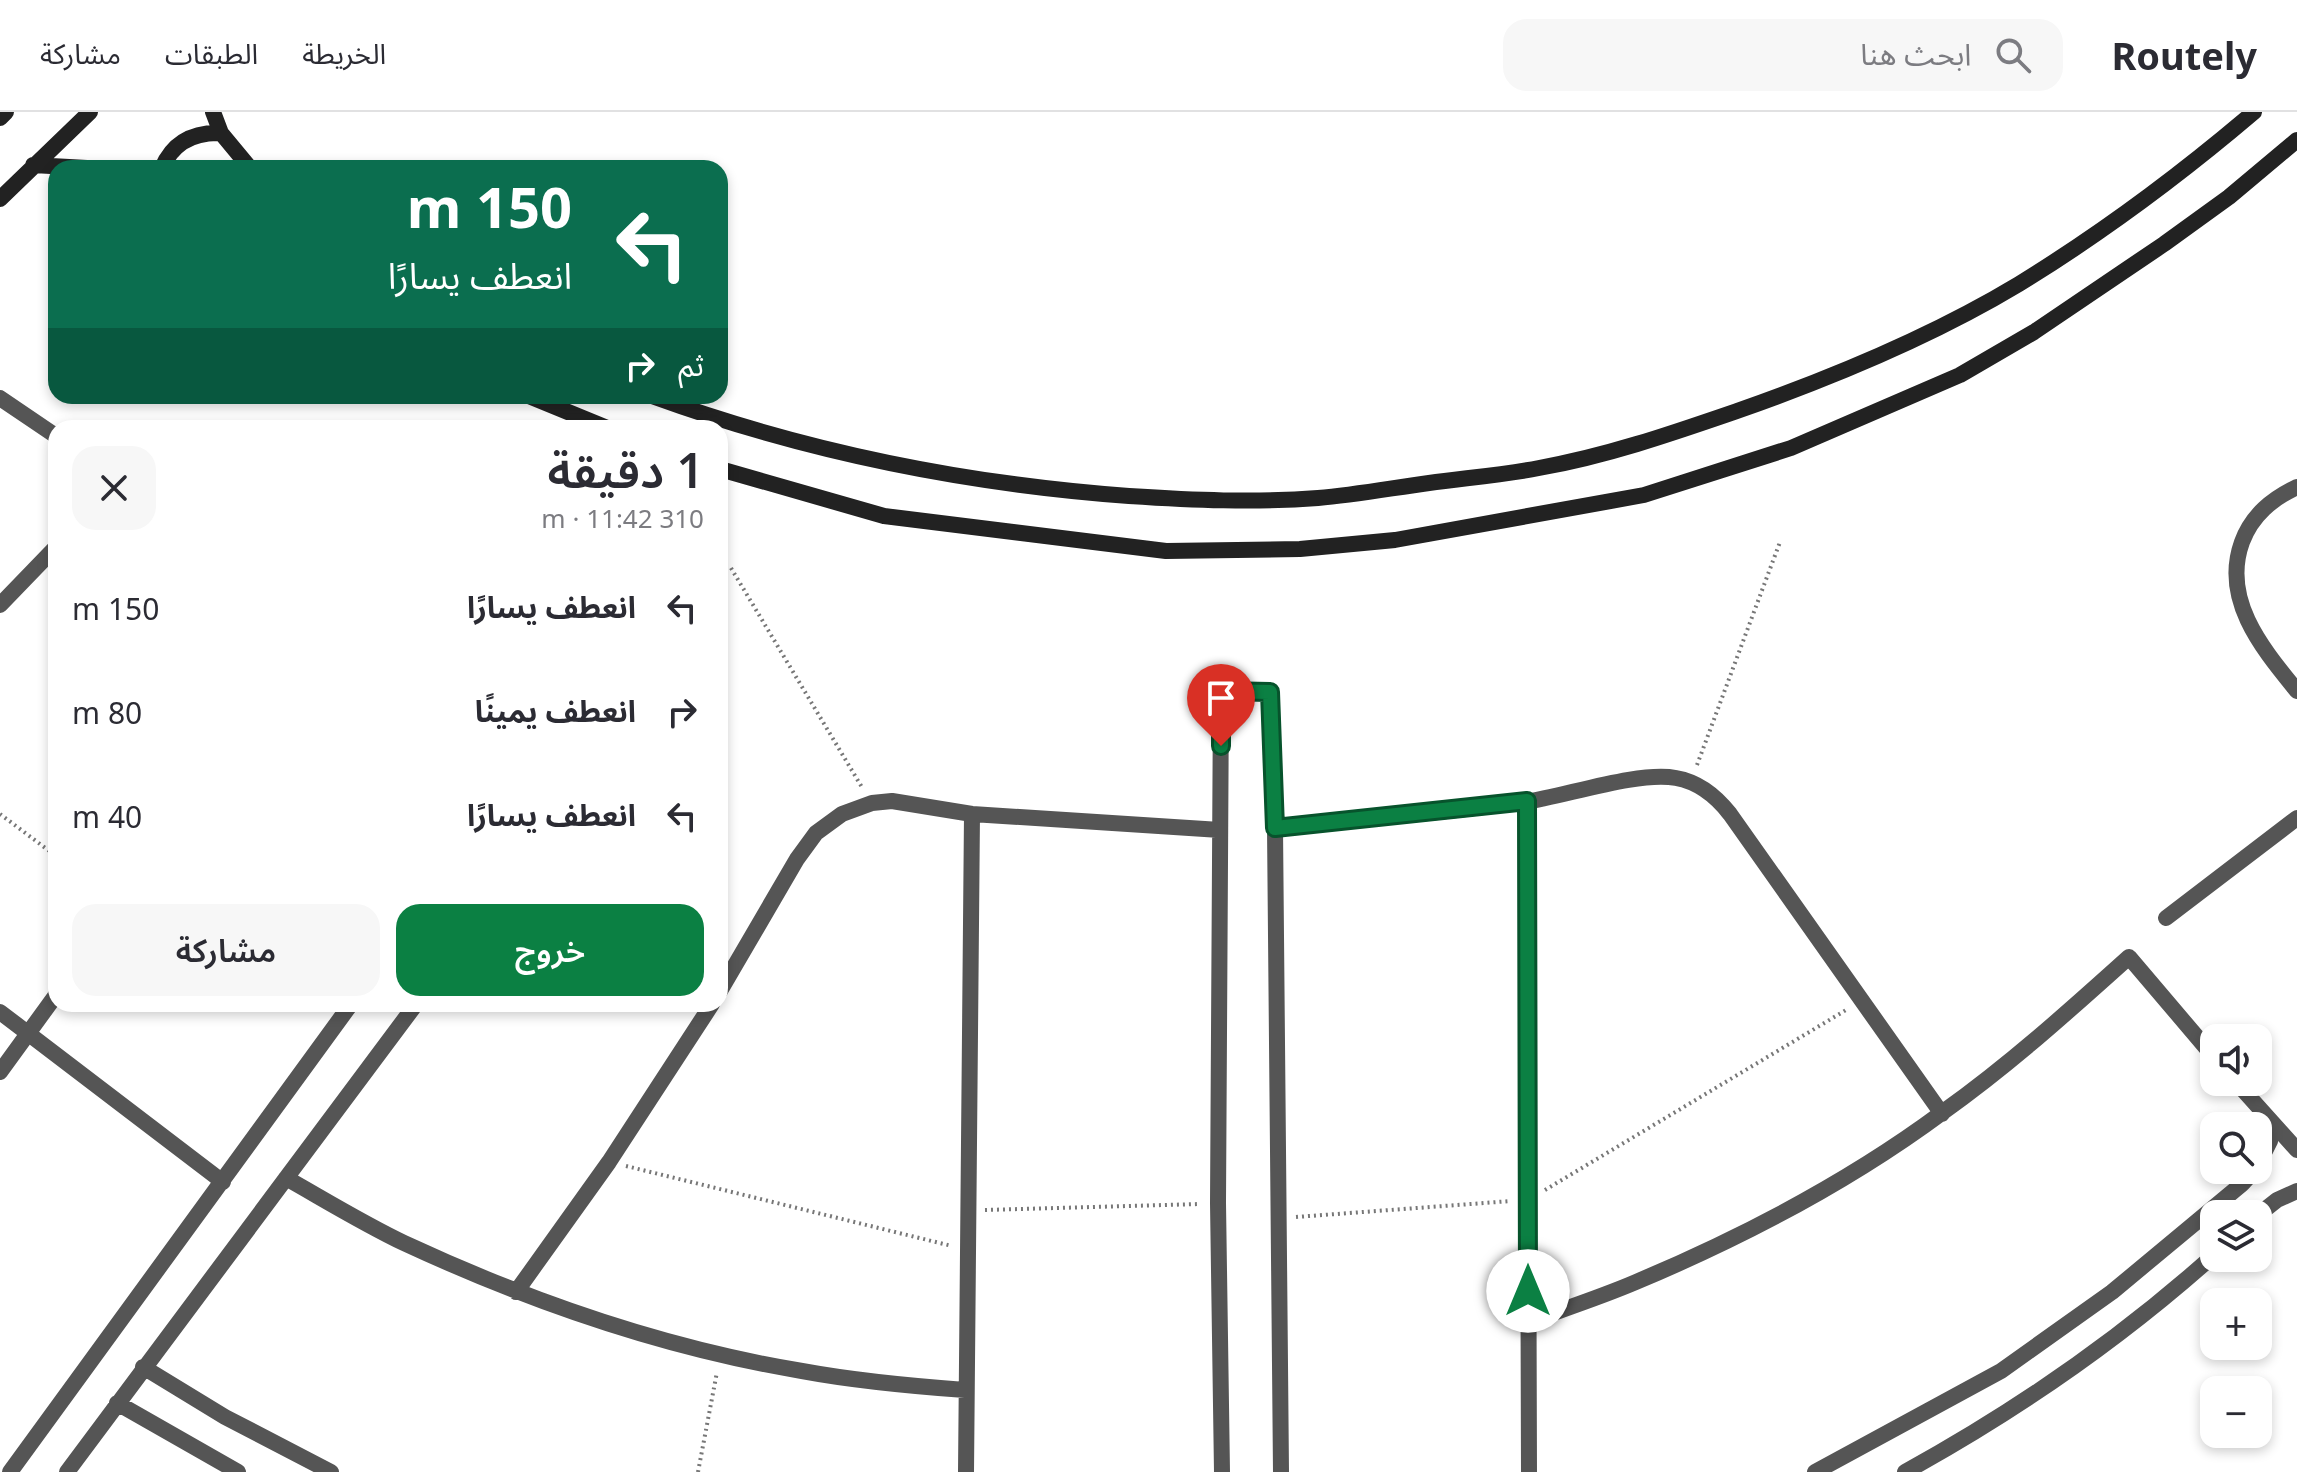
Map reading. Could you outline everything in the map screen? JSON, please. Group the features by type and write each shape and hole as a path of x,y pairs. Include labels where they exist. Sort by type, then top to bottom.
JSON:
{"street":[{"path":"0,118 6,112"},
{"path":"0,199 90,112"},
{"path":"213,112 221,133 243,160"},
{"path":"728,421 873,461 975,480 1072,492 1170,499 1318,498 1540,468 1682,430 1816,383 1951,320 2015,286 2086,241 2192,164 2254,112"},
{"path":"166,160 181,142 194,135 221,133"},
{"path":"728,471 884,516 1166,551 1300,549 1395,540 1644,495 1791,448 1960,375 2034,332 2164,244 2229,197 2297,140"},
{"path":"33,165 48,166"},
{"path":"0,398 48,431"},
{"path":"548,404 588,420"},
{"path":"676,404 725,420"},
{"path":"2297,487 2271,502 2251,524 2239,551 2236,580 2243,610 2252,628 2297,691"},
{"path":"0,605 48,555"},
{"path":"1222,1472 1218,1203 1221,691 1270,692 1275,828 1281,1472"},
{"path":"1275,828 1527,801 1650,777 1691,782 1719,801 1942,1114"},
{"path":"728,977 797,859 816,833 842,814 872,803 892,801 972,814 1220,830"},
{"path":"1527,801 1529,1472"},
{"path":"966,1472 972,814"},
{"path":"2166,918 2297,818"},
{"path":"1528,1322 1635,1282 1740,1235 1840,1179 1942,1114 2036,1041 2129,957 2200,1041"},
{"path":"0,1072 48,1006"},
{"path":"0,1012 223,1182"},
{"path":"10,1472 345,1012"},
{"path":"67,1472 410,1012"},
{"path":"516,1292 609,1162 707,1012"},
{"path":"2248,1096 2297,1150"},
{"path":"2272,1130 2273,1124"},
{"path":"286,1178 401,1241 516,1292 637,1333 720,1355 801,1371 883,1383 965,1390"},
{"path":"2226,1200 2241,1184"},
{"path":"2272,1204 2297,1191"},
{"path":"1815,1472 2001,1371 2200,1224"},
{"path":"1905,1472 1966,1439 2072,1371 2200,1268"},
{"path":"143,1367 225,1417 331,1472"},
{"path":"117,1403 238,1472"}],"path":[{"path":"1691,782 1780,542"},
{"path":"731,568 872,803"},
{"path":"0,814 48,850"},
{"path":"1278,1218 1528,1200 1862,1001"},
{"path":"609,1162 969,1251"},
{"path":"970,1211 1218,1203"},
{"path":"698,1472 720,1355"}],"route":[{"path":"1221,746 1221,691 1270,692 1275,828 1527,801 1528,1291"}]}
